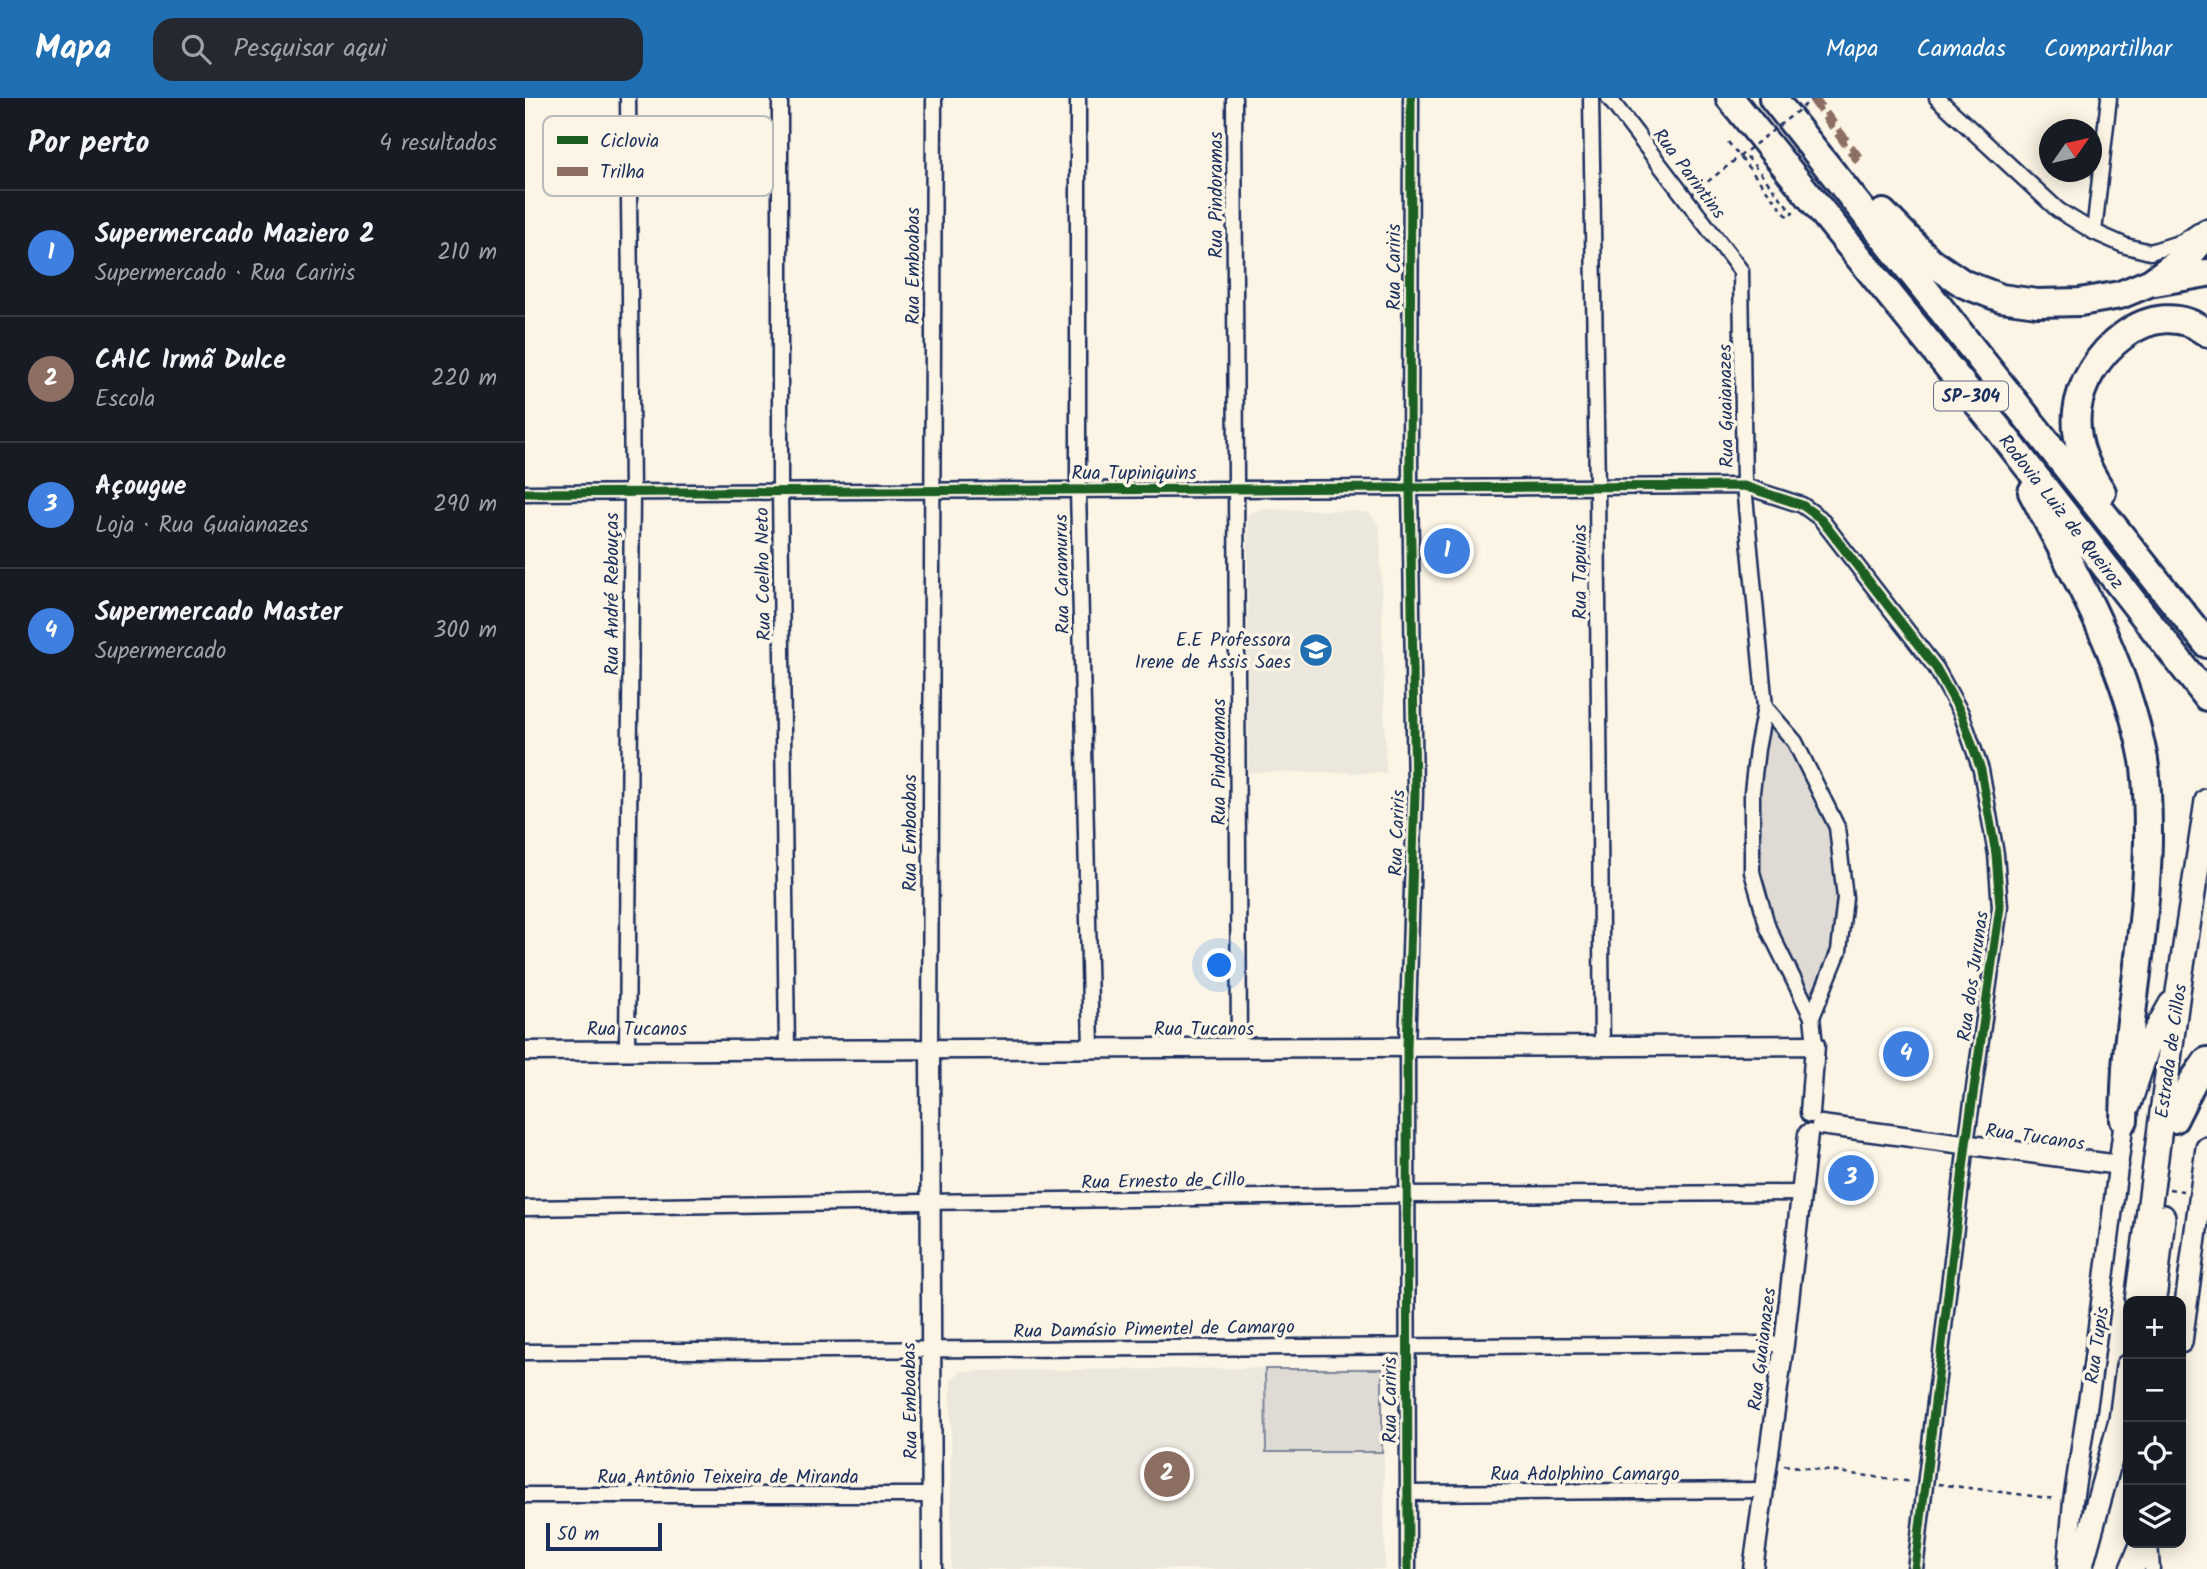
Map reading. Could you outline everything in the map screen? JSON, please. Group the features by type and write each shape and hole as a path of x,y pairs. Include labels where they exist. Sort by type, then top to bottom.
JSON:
{"highway":[{"name":"Rodovia Luiz de Queiroz","path":"1730,98 2000,431 2207,697"},
{"name":"Rodovia Luiz de Queiroz","path":"1776,102 2204,641"},
{"path":"1776,102 1930,261 1964,284 2001,298 2037,303 2080,302 2120,295 2149,283 2207,273"},
{"path":"2149,283 2192,252 2207,233"},
{"path":"2204,641 2091,476 2079,449 2077,414 2083,385 2096,362 2131,329 2151,321 2170,320 2188,323 2207,333"},
{"path":"2000,431 2115,660 2133,714 2144,763 2148,814 2148,877 2139,969 2127,1049 2124,1120"},
{"path":"2174,1119 2193,1081 2207,1061"}],"main road":[{"name":"Estrada de Cillos","path":"2138,1296 2178,992 2207,801"},
{"name":"Estrada de Cillos","path":"2155,1296 2174,1119 2207,894"},
{"path":"2124,1120 2148,1045 2178,992"},
{"path":"2186,1305 2207,1148"},
{"path":"2080,1569 2123,1405"},
{"path":"2132,1569 2141,1548"}],"street":[{"name":"Rua André Rebouças","path":"628,98 628,116"},
{"name":"Rua Coelho Neto","path":"780,98 780,491 787,1049"},
{"name":"Rua Emboabas","path":"932,1569 930,1049 934,98"},
{"name":"Rua Caramurus","path":"1078,98 1078,489 1091,1049"},
{"name":"Rua Pindoramas","path":"1234,98 1239,1049"},
{"name":"Rua Cariris","path":"1408,1569 1406,1048 1415,792 1410,487 1411,98"},
{"name":"Rua Tapuias","path":"1591,98 1602,1046"},
{"name":"Rua Parintins","path":"1609,98 1741,271"},
{"path":"1937,98 2058,210 2094,232 2126,246 2150,252 2182,242 2207,224"},
{"path":"2094,232 2109,98"},
{"name":"Rua André Rebouças","path":"627,1049 632,492 629,196"},
{"path":"2149,283 2150,252"},
{"name":"Rua Guaianazes","path":"1741,271 1744,486 1765,707 1752,792 1752,872 1768,928 1812,1017 1815,1045"},
{"name":"Rua Tupiniquins","path":"525,493 1744,486"},
{"name":"Rua dos Jurunas","path":"1744,486 1802,505 1820,518 1936,668 1961,713 1981,770 1996,854 2000,906 1966,1144 1915,1569"},
{"name":"Rua Guaianazes","path":"1765,707 1795,742 1837,827 1845,898 1839,951 1812,1017"},
{"path":"1813,1124 1815,1045"},
{"name":"Rua Tucanos","path":"525,1051 1815,1045"},
{"name":"Rua Tupis","path":"2067,1569 2073,1501 2124,1120"},
{"name":"Rua Guaianazes","path":"1753,1569 1801,1194 1813,1124"},
{"name":"Rua Tucanos","path":"1813,1124 2119,1165"},
{"name":"Rua Ernesto de Cillo","path":"525,1208 1406,1195 1801,1194"},
{"name":"Rua Damásio Pimentel de Camargo","path":"525,1352 1784,1343"},
{"name":"Rua Adolphino Camargo","path":"1407,1493 1764,1490"},
{"name":"Rua Antônio Teixeira de Miranda","path":"525,1495 932,1495"},
{"path":"2150,1548 2152,1569"}],"path":[{"path":"1692,194 1814,98"},
{"path":"1728,142 1788,217 1793,213 1744,153"},
{"path":"1767,1463 2073,1501"}],"shaded area":[{"name":"E.E Professora Irene de Assis Saes","path":"1260,509 1370,513 1380,528 1386,773 1248,772 1248,515"},
{"path":"1765,707 1795,742 1837,827 1845,898 1839,951 1812,1017 1752,872"},
{"path":"1383,1367 1385,1569 951,1569 951,1380 962,1371"},
{"path":"1265,1369 1382,1369 1382,1452 1266,1452"}],"marked path":[{"path":"1812,100 1858,162 1861,159 1815,98"}],"cycle path":[{"path":"1408,1569 1407,1048 1415,792 1410,487 1411,98"},
{"path":"525,493 1744,486 1802,505 1820,518 1936,668 1961,713 1981,770 1996,854 2000,907 1966,1144 1915,1569"}],"place":[{"name":"Supermercado Maziero 2","path":"1447,551"},
{"name":"E.E Professora Irene de Assis Saes","path":"1316,650"},
{"name":"Supermercado Master","path":"1906,1054"},
{"name":"Açougue","path":"1851,1178"},
{"name":"CAIC Irmã Dulce","path":"1167,1474"}]}
